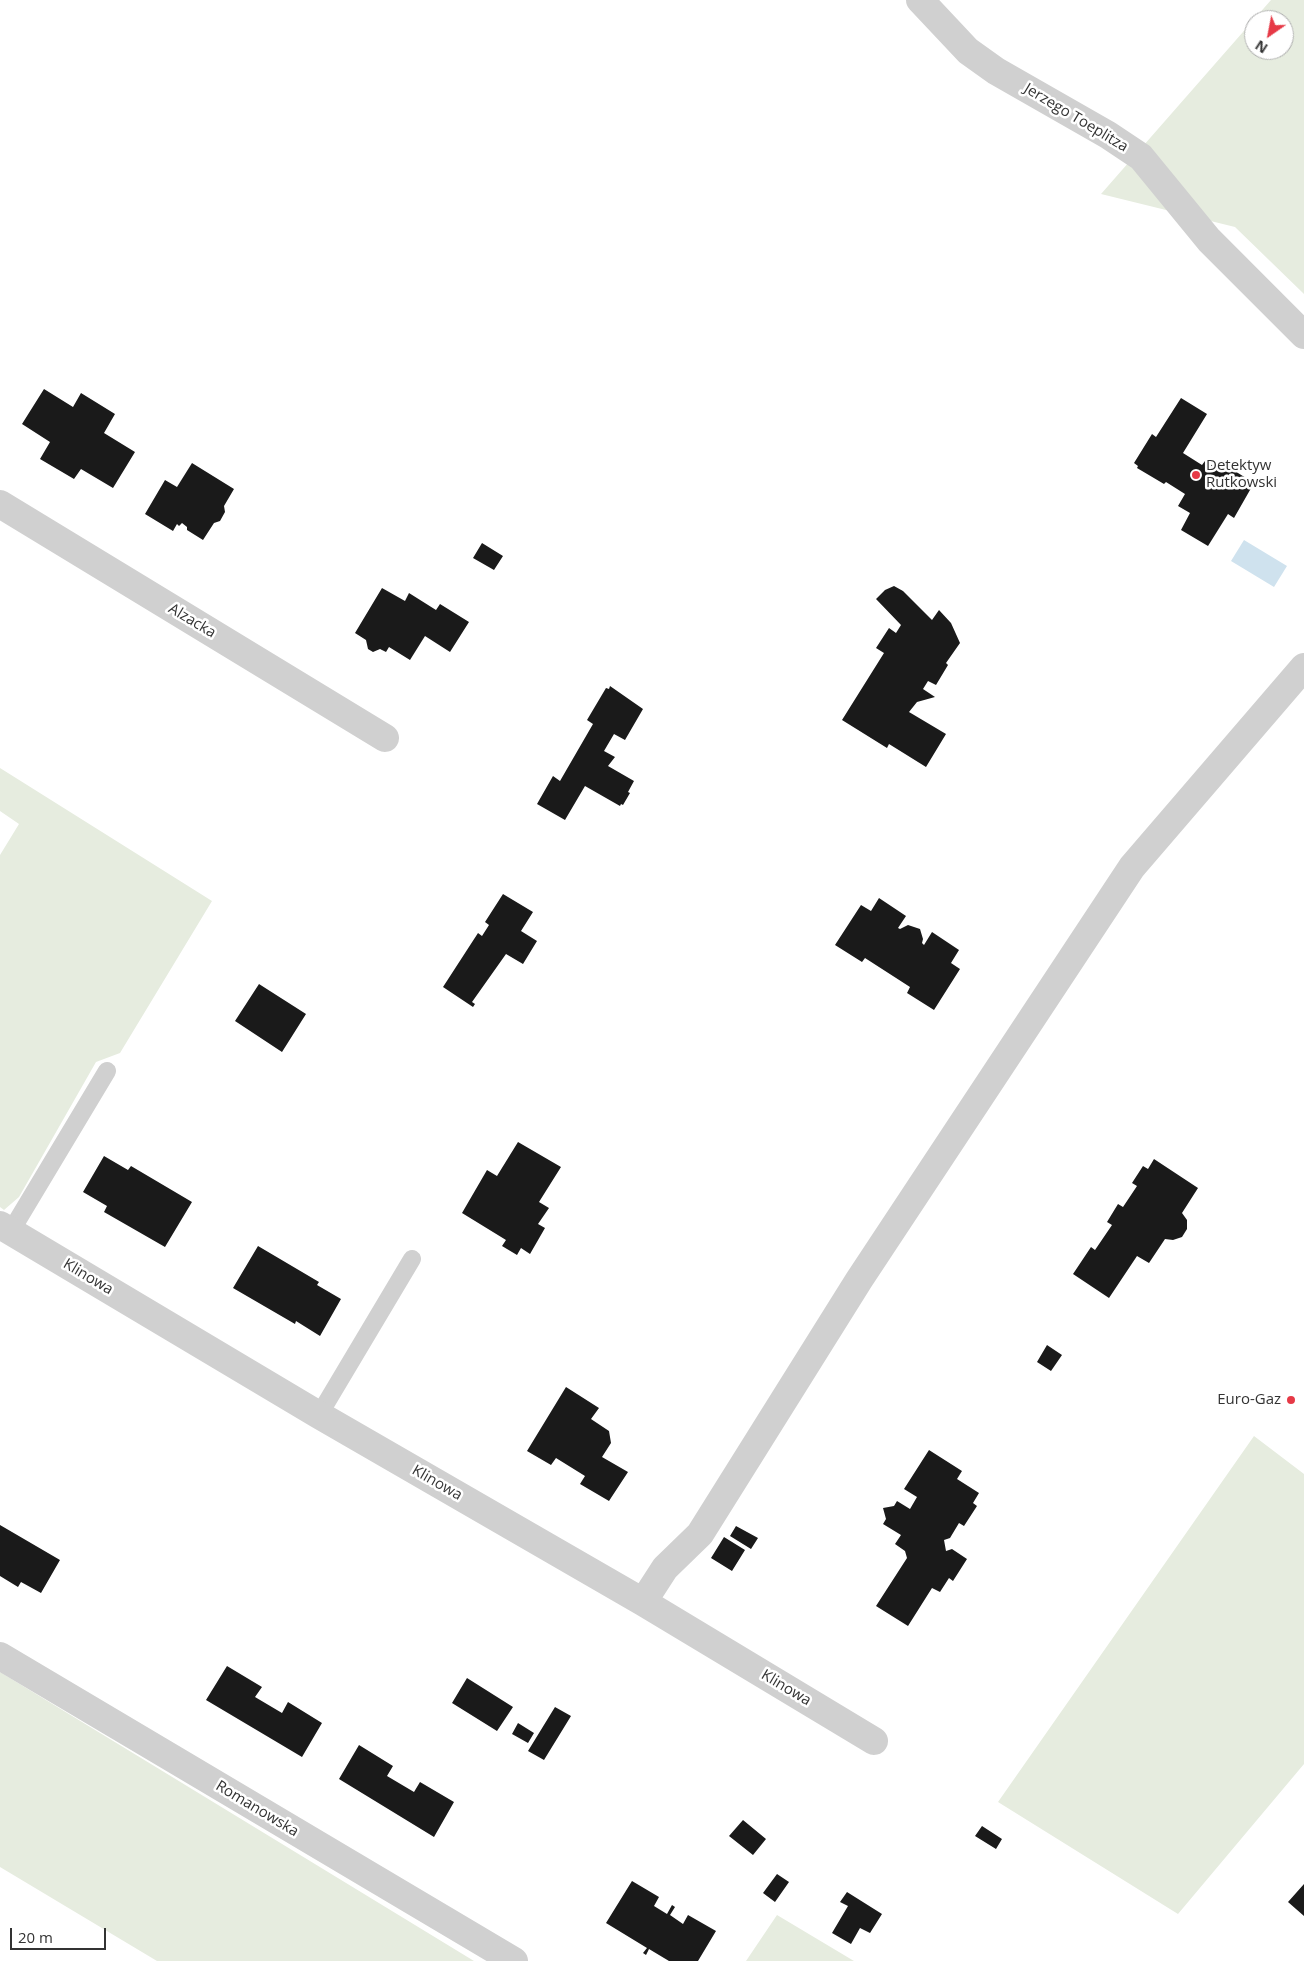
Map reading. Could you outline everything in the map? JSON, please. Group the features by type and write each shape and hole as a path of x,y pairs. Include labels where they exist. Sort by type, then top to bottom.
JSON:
{"street":[{"name":"Jerzego Toeplitza","path":"920,0 968,51 996,71 1108,134 1141,157 1209,240 1304,335"},
{"name":"Alzacka","path":"0,504 385,738"},
{"path":"643,1602 664,1568 700,1534 859,1280 1132,867 1304,667"},
{"name":"Klinowa","path":"5,1228 319,1415 643,1602 874,1741"},
{"name":"Romanowska","path":"0,1656 514,1961"}],"lane":[{"path":"5,1228 107,1071"},
{"path":"319,1415 412,1259"}],"shaded area":[{"path":"1271,0 1304,0 1304,294 1235,227 1101,194 1244,31 1244,60 1294,60 1294,10 1262,10"},
{"path":"0,768 212,901 120,1053 96,1062 19,1197 4,1210 0,1207 0,855 19,824 0,811"},
{"path":"1254,1436 1304,1474 1304,1764 1178,1914 998,1802"},
{"path":"0,1672 474,1961 157,1961 0,1867"},
{"path":"777,1915 854,1961 746,1961"}],"water":[{"path":"1244,540 1287,566 1274,587 1231,561"}],"building":[{"path":"44,389 73,407 81,393 115,414 104,433 135,452 113,488 81,469 74,479 40,459 50,442 22,424"},
{"name":"Detektyw Rutkowski","path":"1181,398 1207,414 1183,453 1202,465 1205,461 1218,469 1222,463 1254,483 1234,518 1228,514 1208,546 1181,530 1190,513 1178,506 1185,494 1166,482 1164,484 1137,468 1138,466 1134,463 1152,434 1156,437"},
{"path":"192,463 234,489 224,506 225,512 220,521 214,523 203,540 187,530 187,527 182,523 179,526 177,524 173,531 145,514 165,480 177,487"},
{"path":"482,543 503,556 494,570 473,558"},
{"path":"894,586 903,591 932,620 939,610 951,623 960,643 946,663 948,665 936,685 928,681 923,689 935,697 917,702 909,712 946,734 926,767 889,744 887,748 842,720 884,653 876,648 889,628 896,633 901,625 876,599 885,590"},
{"path":"382,588 405,601 409,593 436,610 440,604 469,622 450,652 425,636 410,660 389,647 386,652 380,649 373,652 368,649 366,640 355,633"},
{"path":"610,686 643,709 625,740 614,734 604,751 615,757 608,766 634,781 628,792 630,793 623,805 621,804 620,806 585,786 565,820 537,804 553,776 560,781 593,724 587,720 606,688 609,689"},
{"path":"503,894 533,912 521,931 537,941 523,964 506,954 472,1002 475,1004 473,1007 443,987 478,933 482,936 489,925 485,922"},
{"path":"879,898 906,916 898,928 900,929 908,925 920,929 924,945 932,932 959,950 951,963 960,969 934,1010 907,993 910,987 865,958 862,962 835,945 861,905 871,911"},
{"path":"259,984 306,1014 282,1052 235,1021"},
{"path":"518,1142 561,1167 539,1202 549,1208 538,1224 545,1228 530,1254 521,1248 517,1255 502,1246 506,1240 462,1213 487,1170 497,1176"},
{"path":"104,1156 128,1170 131,1166 192,1202 165,1247 104,1212 107,1206 83,1192"},
{"path":"1154,1159 1198,1188 1182,1213 1187,1220 1187,1229 1182,1237 1173,1240 1165,1239 1149,1263 1137,1256 1109,1298 1073,1274 1091,1247 1095,1250 1112,1225 1107,1222 1118,1204 1123,1207 1137,1186 1132,1183 1143,1166 1148,1169"},
{"path":"258,1246 319,1282 317,1285 341,1299 320,1336 296,1321 295,1324 233,1288"},
{"path":"1047,1345 1062,1355 1051,1371 1037,1362"},
{"path":"566,1387 599,1408 591,1419 609,1431 611,1443 602,1457 628,1472 609,1501 580,1484 585,1476 556,1458 551,1465 527,1451"},
{"path":"929,1450 962,1471 957,1479 979,1493 973,1503 977,1506 964,1526 959,1523 950,1538 944,1540 946,1551 952,1549 967,1559 953,1581 949,1578 940,1592 932,1588 908,1626 876,1606 907,1558 905,1551 895,1544 901,1535 883,1524 886,1519 883,1508 894,1506 897,1501 910,1509 917,1497 904,1489"},
{"path":"0,1525 60,1560 41,1593 21,1582 18,1587 0,1576"},
{"path":"736,1526 758,1538 751,1549 730,1536"},
{"path":"724,1537 745,1550 732,1571 711,1558"},
{"path":"227,1666 262,1687 255,1697 282,1713 288,1702 322,1723 302,1757 206,1700"},
{"path":"467,1678 513,1707 497,1731 452,1703"},
{"path":"555,1707 571,1716 544,1760 528,1751"},
{"path":"518,1723 534,1733 528,1743 512,1734"},
{"path":"359,1745 393,1766 387,1776 414,1792 420,1782 454,1802 434,1837 339,1779"},
{"path":"743,1820 766,1839 753,1855 729,1836"},
{"path":"982,1826 1002,1839 996,1849 975,1836"},
{"path":"777,1874 789,1882 775,1902 763,1893"},
{"path":"632,1881 659,1897 654,1906 667,1914 672,1905 675,1907 670,1915 683,1924 688,1915 716,1931 698,1961 669,1961 649,1949 646,1955 643,1953 647,1948 606,1923"},
{"path":"1304,1884 1304,1916 1288,1902"},
{"path":"847,1892 882,1914 870,1933 860,1928 851,1944 832,1933 848,1906 840,1902"}],"place":[{"name":"Detektyw Rutkowski","path":"1196,475"},
{"name":"Euro-Gaz","path":"1291,1400"}]}
